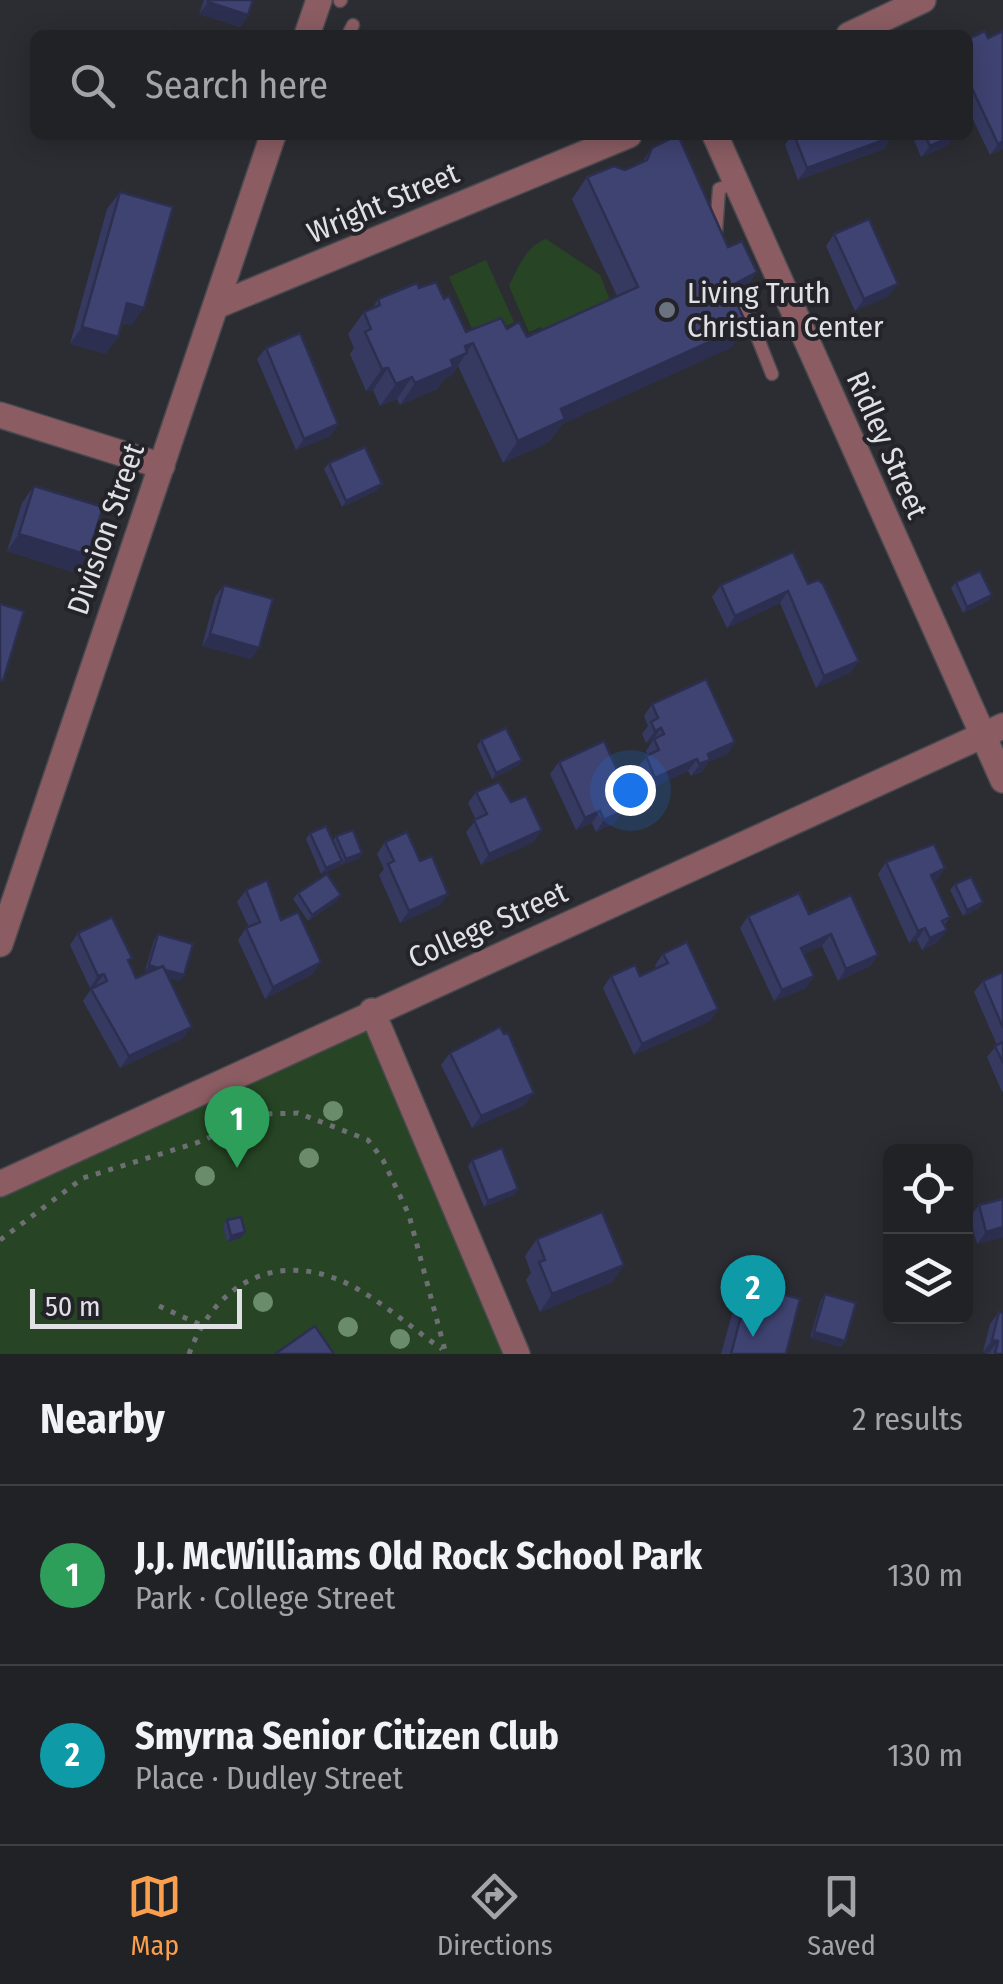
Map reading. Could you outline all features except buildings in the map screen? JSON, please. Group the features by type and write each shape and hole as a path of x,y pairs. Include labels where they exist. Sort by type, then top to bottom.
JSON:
{"street":[{"path":"309,30 319,0"},
{"path":"860,30 923,0"},
{"name":"Division Street","path":"0,944 272,140"},
{"name":"Wright Street","path":"216,306 617,140"},
{"name":"Ridley Street","path":"717,140 993,731 1003,780"},
{"path":"0,415 162,466"},
{"name":"College Street","path":"0,1184 993,731"},
{"path":"372,1011 517,1354"}],"lane":[{"path":"721,246 714,228 719,189 735,183"},
{"path":"728,263 772,374"}],"path":[{"path":"0,1240 48,1200 93,1174 196,1143 268,1114 298,1114 360,1136 378,1152 408,1214 445,1353"},
{"path":"189,1354 211,1308 241,1283 274,1273 310,1272 357,1289 445,1353"},
{"path":"159,1306 202,1325"}],"green space":[{"path":"546,239 600,275 611,303 546,338 541,327 529,332 509,286 528,252"},
{"path":"486,260 514,322 483,338 474,333 449,277"},
{"path":"372,1011 517,1354 0,1354 0,1184"}],"place":[{"name":"Living Truth Christian Center","path":"667,310"},
{"name":"J.J. McWilliams Old Rock School Park","path":"237,1168"},
{"name":"Smyrna Senior Citizen Club","path":"753,1337"}]}
